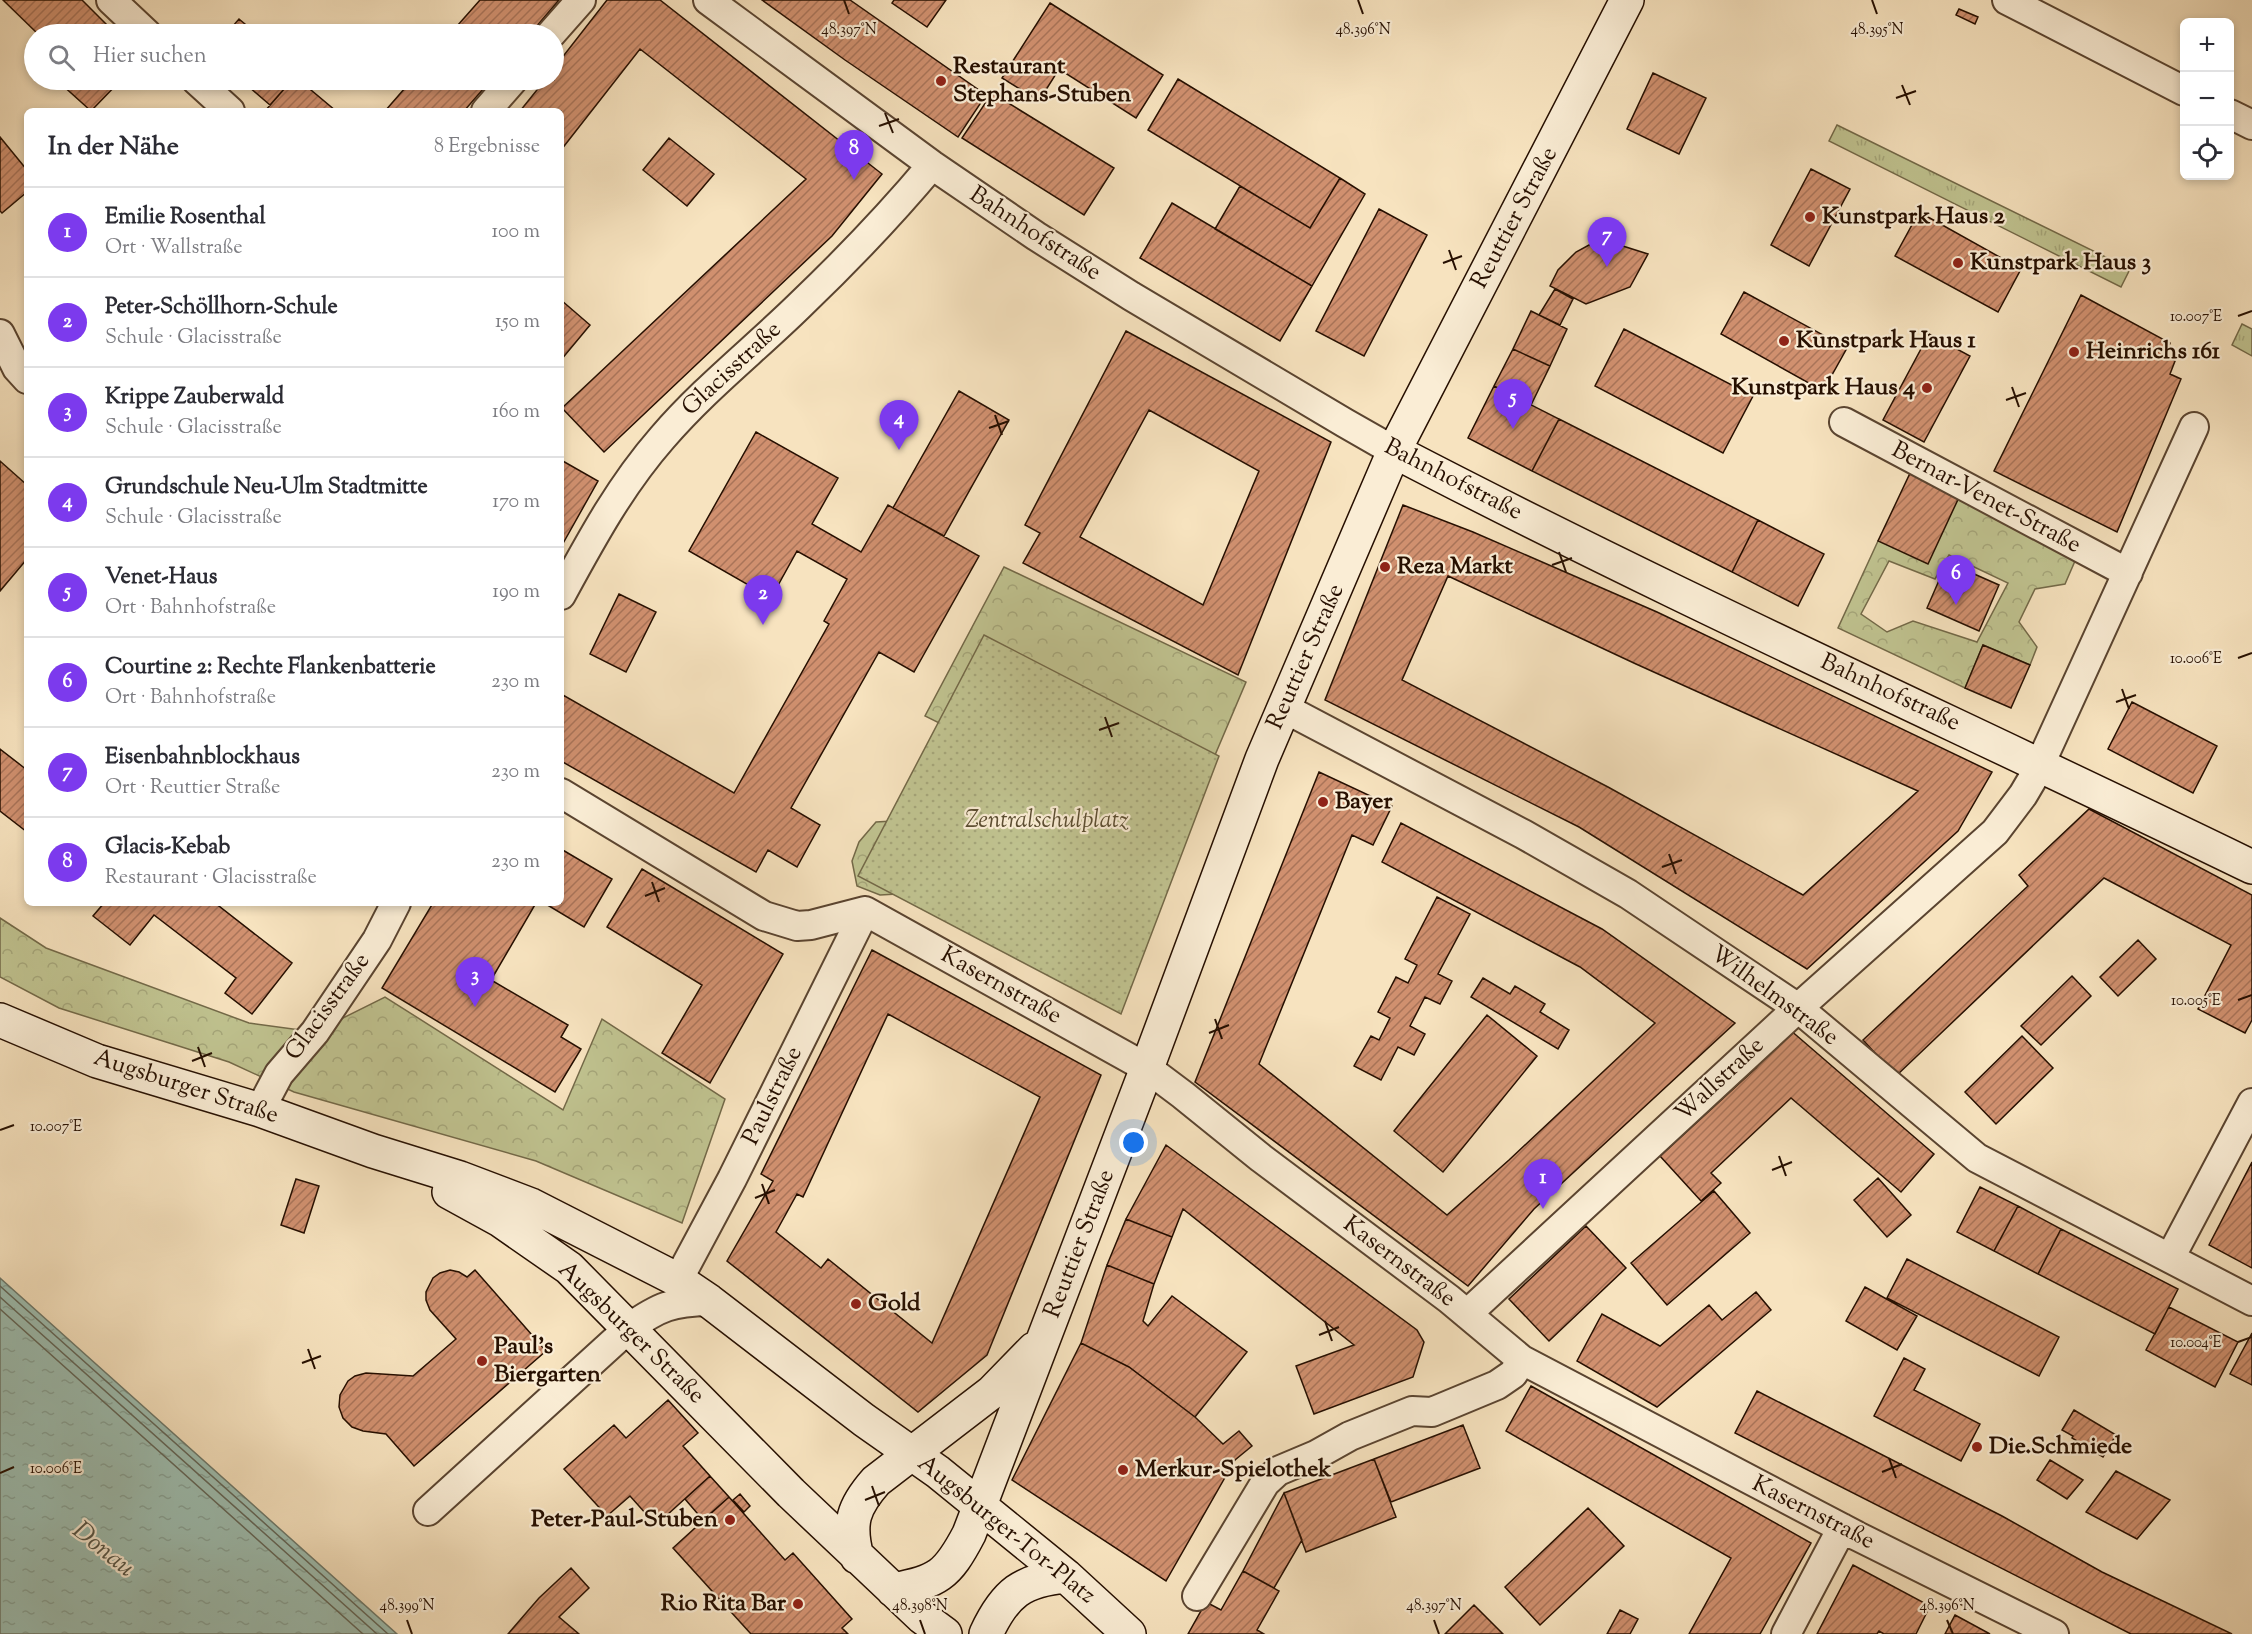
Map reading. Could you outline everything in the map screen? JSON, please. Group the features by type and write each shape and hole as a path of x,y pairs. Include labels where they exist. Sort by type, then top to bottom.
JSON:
{"street":[{"path":"111,0 136,24"},
{"path":"560,24 581,0"},
{"name":"Bahnhofstraße","path":"708,0 932,165 1036,236 1131,296 1394,451 1667,589 2040,764 2252,867"},
{"name":"Reuttier Straße","path":"980,1506 1262,759 1394,451 1627,0"},
{"path":"2007,0 2180,89"},
{"path":"207,90 227,108"},
{"path":"489,108 504,90"},
{"path":"2234,116 2252,125"},
{"name":"Glacisstraße","path":"564,590 613,501 662,437 713,384 801,305 932,165"},
{"path":"0,334 17,368 24,376"},
{"name":"Bernar-Venet-Straße","path":"1844,422 2128,573"},
{"path":"2040,764 2194,427"},
{"name":"Wilhelmstraße","path":"1284,708 1513,829 1628,894 1798,1008 1977,1158 2252,1301"},
{"name":"Wallstraße","path":"1467,1314 1798,1008 1995,832 2023,795 2040,764"},
{"path":"564,795 755,912 784,924 811,925 865,911"},
{"name":"Glacisstraße","path":"260,1110 279,1074 315,1032 377,940 394,906"},
{"name":"Kasernstraße","path":"865,911 1147,1068 1261,1158 1467,1314 1522,1360 1842,1528 2055,1634"},
{"name":"Paulstraße","path":"678,1280 732,1179 865,911"},
{"name":"Augsburger Straße","path":"0,1020 97,1061 144,1073 260,1110 373,1151 460,1178 531,1205 678,1280 709,1300 864,1420 912,1452"},
{"path":"2170,1258 2252,1103"},
{"name":"Augsburger Straße","path":"373,1151 500,1220 569,1268 857,1557"},
{"path":"429,1511 629,1328 654,1310 678,1302 709,1300"},
{"name":"Reuttier Straße","path":"912,1452 962,1417 992,1392 1044,1339"},
{"path":"1197,1596 1262,1488 1278,1471 1316,1455 1350,1436 1412,1411 1432,1412 1475,1396 1513,1374 1522,1360"},
{"name":"Augsburger-Tor-Platz","path":"857,1557 852,1537 852,1520 864,1494 876,1480 912,1452 1066,1576 1107,1622"},
{"path":"893,1590 924,1584 941,1574 955,1560 980,1506"},
{"path":"1786,1634 1842,1528"},
{"path":"857,1557 922,1617 945,1634"},
{"path":"986,1634 1004,1604 1017,1589 1040,1578 1066,1576"},
{"path":"1107,1622 1129,1634"}],"green space":[{"path":"1837,125 2130,269 2121,287 1829,141"},
{"path":"2242,324 2252,329 2252,356 2232,345"},
{"path":"1961,493 2078,554 2065,584 2035,589 2019,622 2037,647 2030,665 1983,645 1965,688 1838,628 1878,541","holes":["1949,555 2008,583 1977,642 1913,621 1887,632 1861,614 1889,561 1935,579"]},
{"name":"Zentralschulplatz","path":"1004,567 1246,682 1140,932 933,892 880,895 857,886 852,861 859,842 876,822 893,821 1050,778 925,716"},
{"name":"Zentralschulplatz","path":"984,635 1219,756 1121,1014 858,876"},
{"path":"0,918 46,948 249,1023 315,1032 385,997 563,1110 602,1019 725,1099 682,1223 536,1161 294,1092 229,1062 59,1008 0,977"}],"water":[{"name":"Donau","path":"0,1278 397,1634 0,1634"}],"building":[{"path":"3,0 82,0 106,24 28,24"},
{"path":"480,0 559,0 539,24 459,24"},
{"path":"607,0 660,0 882,174 832,236 604,452 564,410 564,406 806,179 640,49 564,146 564,108 522,108 537,90 564,90 564,55"},
{"path":"762,0 850,0 986,95 958,137"},
{"path":"894,0 946,0 927,27 892,3"},
{"path":"1050,3 1163,75 1136,118 1059,69 1039,101 1002,78"},
{"path":"1959,9 1978,17 1975,24 1956,15"},
{"path":"239,19 245,24 235,24"},
{"path":"1653,73 1706,98 1679,154 1627,129"},
{"path":"1178,79 1340,178 1310,228 1148,130"},
{"path":"68,90 111,90 94,108 88,108"},
{"path":"253,90 283,90 270,105"},
{"path":"283,90 311,90 332,108 268,108"},
{"path":"403,90 482,90 467,108 388,108"},
{"path":"992,93 1114,168 1084,215 962,138"},
{"path":"0,137 24,166 24,195 2,213 0,211"},
{"path":"669,138 714,174 687,206 643,170"},
{"name":"Kunstpark Haus 2","path":"1811,169 1850,189 1809,266 1771,245"},
{"path":"1340,178 1365,194 1312,286 1215,229 1240,186 1310,228"},
{"path":"1172,203 1312,286 1280,341 1140,258"},
{"path":"1379,209 1427,235 1364,356 1316,331"},
{"name":"Kunstpark Haus 3","path":"1919,212 2021,269 1998,312 1895,256"},
{"path":"1607,241 1648,254 1630,287 1586,304 1550,286 1558,270 1576,252 1589,245"},
{"path":"1555,289 1573,299 1560,325 1539,315"},
{"name":"Kunstpark Haus 1","path":"1744,292 1847,348 1823,391 1721,334"},
{"path":"2081,295 2170,343 2165,356 2175,361 2170,374 2181,379 2117,532 1994,471"},
{"path":"564,303 590,325 564,356"},
{"path":"1531,311 1567,329 1550,366 1513,349"},
{"path":"1624,329 1753,396 1723,453 1595,386"},
{"path":"1126,331 1331,442 1238,675 1023,563 1040,533 1025,525","holes":["1149,410 1259,471 1203,605 1080,537"]},
{"name":"Kunstpark Haus 4","path":"1929,334 1970,356 1924,442 1883,420"},
{"path":"1513,349 1550,366 1531,405 1494,386"},
{"path":"1494,386 1559,419 1532,471 1468,438"},
{"path":"959,391 1009,420 944,536 893,508"},
{"path":"1559,419 1758,520 1732,572 1532,471"},
{"path":"756,432 838,478 812,524 861,552 888,505 979,556 914,672 879,652 791,808 820,825 797,867 768,850 756,872 564,763 564,696 734,793 829,624 824,621 847,579 797,551 771,598 689,551"},
{"path":"0,461 24,482 24,563 0,591"},
{"path":"564,462 598,481 564,542"},
{"path":"1912,469 1961,493 1928,564 1878,541"},
{"path":"1403,505 1473,532 1657,612 1992,772 1958,831 1807,969 1579,827 1325,700","holes":["1448,576 1636,664 1918,791 1803,895 1608,787 1402,680"]},
{"path":"1758,520 1824,554 1798,606 1732,572"},
{"path":"1947,562 1999,585 1979,631 1927,608"},
{"path":"619,594 656,612 626,672 590,654"},
{"path":"1983,645 2030,665 2011,708 1965,688"},
{"path":"2132,702 2217,746 2193,793 2108,749"},
{"path":"0,749 24,768 24,830 0,811"},
{"path":"1319,772 1392,806 1373,845 1352,835 1259,1064 1447,1215 1655,1023 1580,967 1382,862 1401,823 1602,929 1735,1023 1534,1209 1468,1286 1195,1082"},
{"path":"2089,809 2252,895 2252,1020 2245,1033 2198,1009 2231,945 2104,878 1896,1076 1863,1040 2028,886 2019,875"},
{"path":"564,851 612,879 584,927 549,906 564,906"},
{"path":"642,869 783,954 710,1083 662,1053 702,985 607,927"},
{"path":"1437,897 1470,914 1438,974 1452,981 1440,1004 1425,997 1410,1026 1425,1034 1414,1055 1398,1047 1381,1080 1354,1066 1371,1036 1379,1040 1390,1018 1378,1012 1396,977 1408,983 1417,965 1405,959"},
{"path":"101,906 219,906 292,963 252,1014 225,993 236,978 154,915 130,945 93,916"},
{"path":"431,906 534,906 491,980 568,1025 561,1037 581,1049 555,1092 382,988"},
{"path":"2138,940 2156,959 2118,996 2100,977"},
{"path":"872,950 1101,1075 987,1355 918,1412 727,1261 773,1181 761,1174","holes":["888,1014 1040,1097 932,1343 828,1259 821,1268 776,1232 797,1194 803,1197"]},
{"path":"2072,976 2091,996 2041,1045 2021,1026"},
{"path":"1483,978 1510,994 1515,986 1545,1004 1540,1012 1569,1030 1558,1049 1471,997"},
{"path":"1487,1015 1537,1056 1443,1172 1394,1131"},
{"path":"1789,1029 1934,1154 1901,1192 1791,1098 1711,1173 1721,1183 1701,1201 1660,1156 1756,1068"},
{"path":"2022,1036 2053,1068 1996,1124 1965,1092"},
{"path":"1166,1145 1417,1330 1424,1342 1413,1377 1314,1414 1296,1366 1354,1345 1183,1209 1172,1237 1126,1219"},
{"path":"2252,1162 2252,1268 2209,1245"},
{"path":"1878,1178 1911,1215 1887,1237 1854,1200"},
{"path":"296,1179 319,1186 304,1233 281,1225"},
{"path":"1980,1187 2018,1206 1994,1251 1957,1232"},
{"path":"1714,1191 1750,1233 1667,1305 1631,1263"},
{"path":"2018,1206 2061,1229 2038,1274 1994,1251"},
{"path":"1126,1219 1172,1237 1154,1284 1107,1265"},
{"path":"1586,1226 1626,1268 1549,1341 1509,1299"},
{"path":"2061,1229 2178,1289 2155,1334 2038,1274"},
{"path":"1907,1259 2059,1337 2039,1376 1887,1298"},
{"path":"1107,1265 1154,1284 1143,1321 1148,1326 1172,1296 1247,1352 1195,1417 1129,1367 1081,1343"},
{"name":"Paul's Biergarten","path":"450,1270 467,1277 475,1270 546,1351 414,1466 386,1434 352,1427 343,1418 339,1407 340,1395 348,1381 366,1373 413,1376 456,1339 430,1310 426,1300 426,1292 433,1278"},
{"path":"1865,1287 1917,1316 1897,1350 1846,1321"},
{"path":"1756,1292 1771,1310 1657,1407 1577,1361 1602,1314 1660,1346 1709,1305 1722,1320"},
{"path":"2169,1307 2238,1342 2215,1387 2146,1350"},
{"path":"2252,1333 2252,1385 2230,1374"},
{"name":"Merkur-Spielothek","path":"1081,1343 1129,1367 1195,1417 1223,1444 1239,1431 1252,1446 1235,1460 1166,1581 1012,1480"},
{"path":"1904,1358 1925,1369 1914,1390 1980,1424 1961,1461 1874,1416"},
{"path":"1531,1386 1811,1543 1760,1634 1689,1634 1731,1558 1506,1431"},
{"path":"1757,1391 2002,1516 2102,1572 2232,1634 2131,1634 1735,1433"},
{"path":"668,1400 698,1433 683,1446 710,1476 656,1525 630,1496 607,1516 564,1469 614,1425 626,1438"},
{"path":"2074,1410 2116,1435 2103,1457 2062,1430"},
{"path":"1463,1425 1480,1468 1391,1502 1374,1459"},
{"path":"1374,1459 1396,1517 1306,1552 1284,1493"},
{"path":"2050,1460 2083,1480 2067,1499 2037,1480"},
{"path":"2116,1471 2170,1500 2137,1539 2086,1512"},
{"path":"710,1476 729,1497 703,1520 685,1499"},
{"path":"1284,1493 1302,1540 1274,1588 1243,1571"},
{"path":"740,1494 750,1506 744,1512 733,1500"},
{"path":"729,1497 785,1560 793,1553 852,1619 842,1628 848,1634 751,1634 673,1548"},
{"path":"1588,1508 1624,1546 1540,1625 1505,1587"},
{"path":"1853,1565 1930,1606 1916,1634 1884,1634 1879,1631 1877,1634 1817,1634"},
{"path":"571,1568 589,1588 559,1617 579,1634 508,1634 539,1598"},
{"path":"1243,1571 1279,1591 1257,1630 1264,1634 1188,1634 1206,1602 1221,1610"},
{"path":"1474,1605 1503,1634 1445,1634"},
{"path":"1620,1610 1638,1619 1630,1634 1607,1634"},
{"path":"1955,1615 1990,1634 1945,1634"}],"place":[{"name":"Restaurant Stephans-Stuben","path":"941,81"},
{"name":"Glacis-Kebab","path":"854,180"},
{"name":"Kunstpark Haus 2","path":"1810,217"},
{"name":"Kunstpark Haus 3","path":"1958,263"},
{"name":"Eisenbahnblockhaus","path":"1607,267"},
{"name":"Kunstpark Haus 1","path":"1784,341"},
{"name":"Heinrichs 161","path":"2074,352"},
{"name":"Kunstpark Haus 4","path":"1927,388"},
{"name":"Venet-Haus","path":"1513,429"},
{"name":"Grundschule Neu-Ulm Stadtmitte","path":"899,450"},
{"name":"Reza Markt","path":"1385,567"},
{"name":"Courtine 2: Rechte Flankenbatterie","path":"1956,605"},
{"name":"Peter-Schöllhorn-Schule","path":"763,625"},
{"name":"Bayer","path":"1323,802"},
{"name":"Krippe Zauberwald","path":"475,1007"},
{"name":"Emilie Rosenthal","path":"1543,1209"},
{"name":"Gold","path":"856,1304"},
{"name":"Paul's Biergarten","path":"482,1361"},
{"name":"Die.Schmiede","path":"1977,1447"},
{"name":"Merkur-Spielothek","path":"1123,1470"},
{"name":"Peter-Paul-Stuben","path":"730,1520"},
{"name":"Rio Rita Bar","path":"798,1604"}]}
